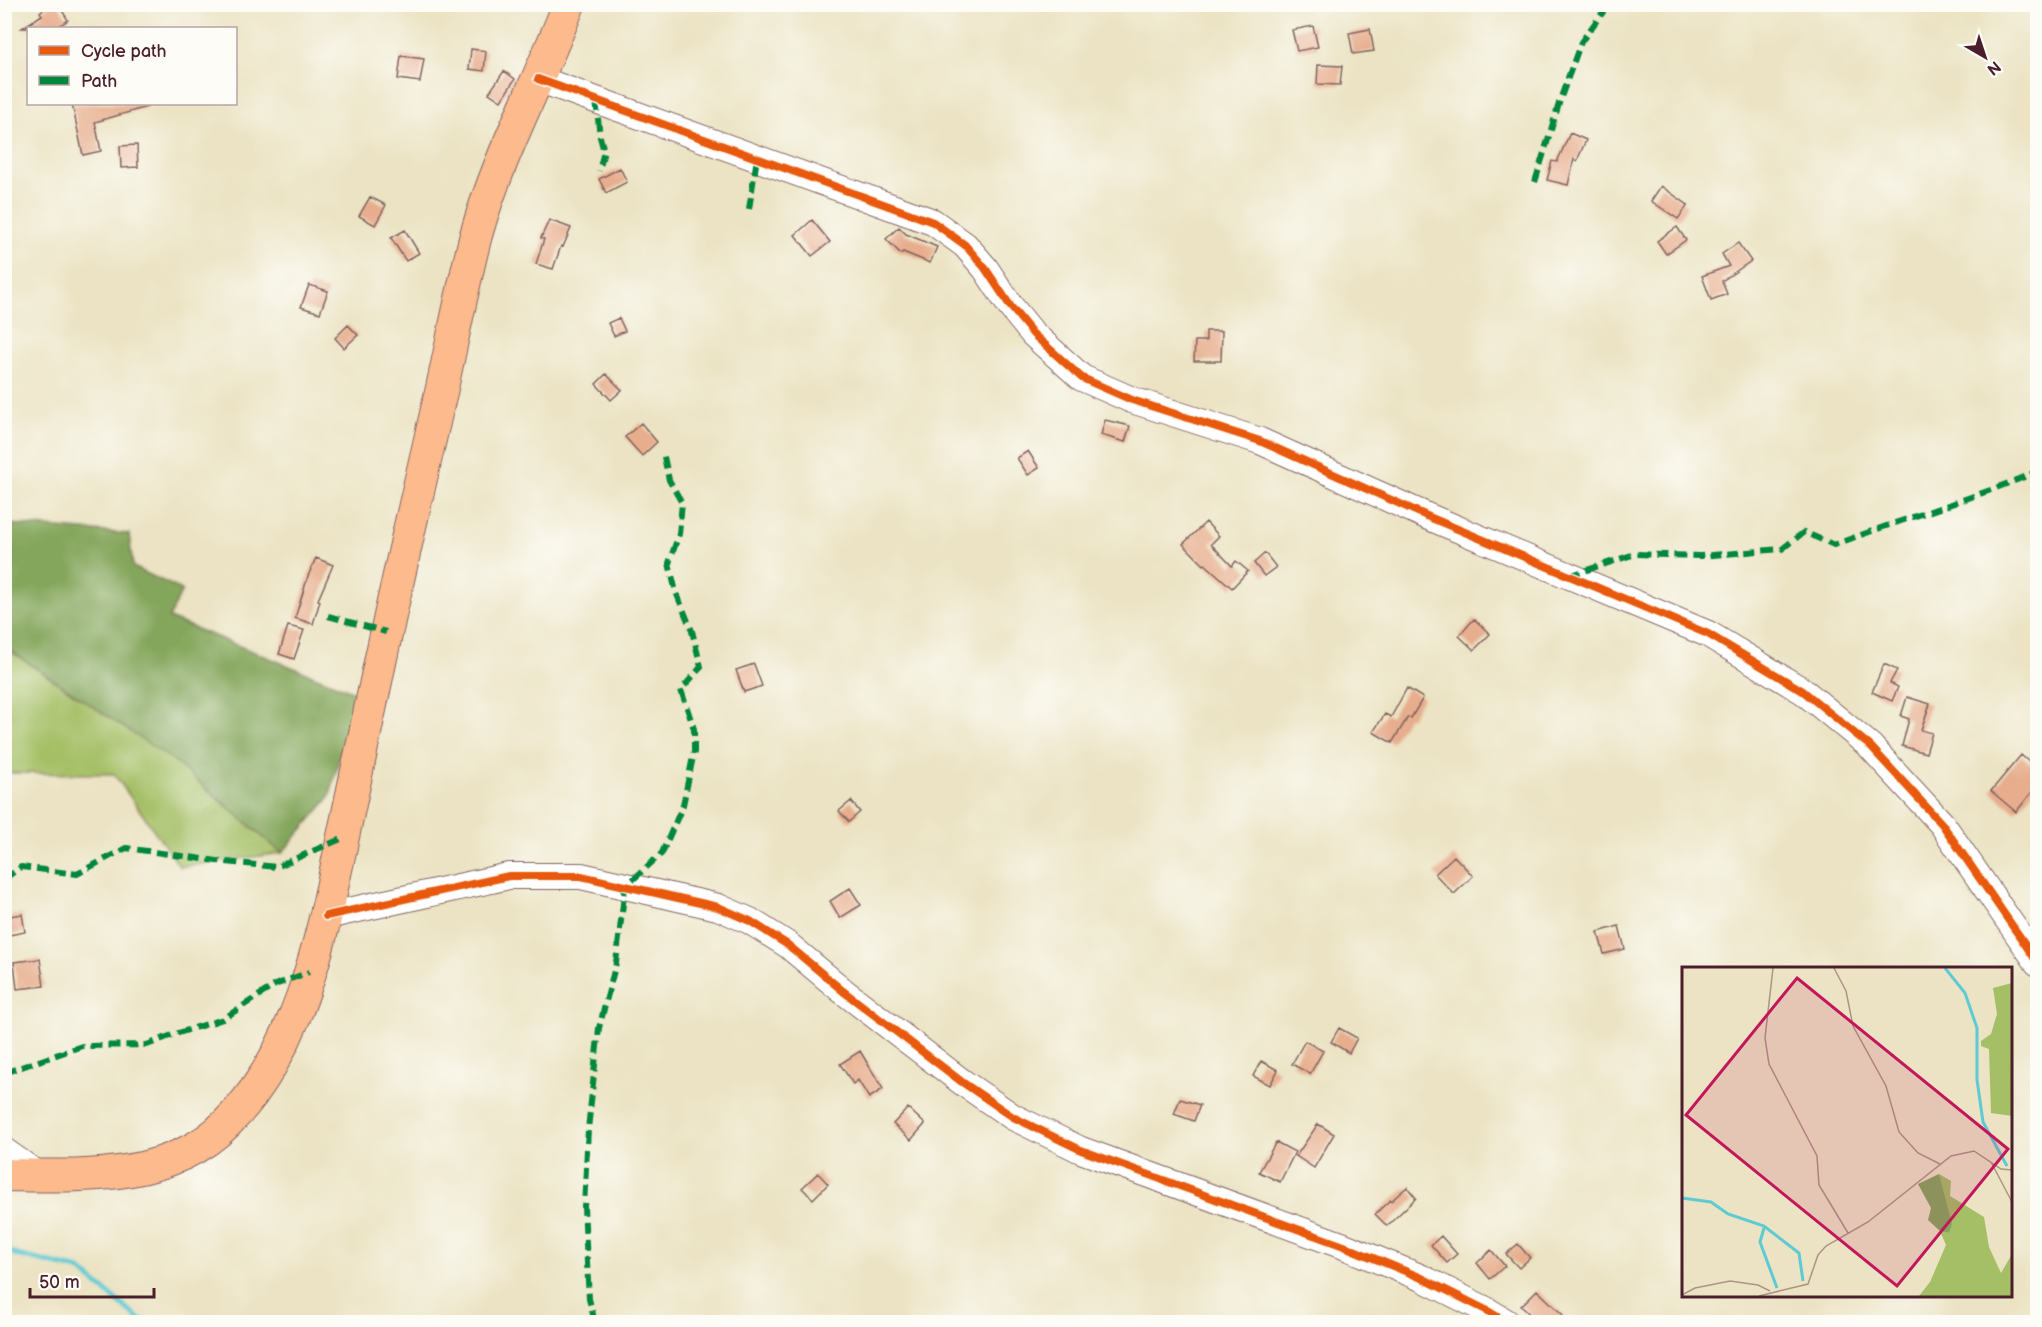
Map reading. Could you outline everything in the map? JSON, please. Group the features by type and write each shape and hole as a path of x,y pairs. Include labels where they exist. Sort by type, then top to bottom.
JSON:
{"main road":[{"path":"4,1175 41,1177 99,1175 148,1167 190,1152 224,1126 250,1099 273,1064 295,1017 326,916 394,596 476,238 498,167 569,4"}],"street":[{"path":"538,79 933,222 965,245 985,268 1011,307 1033,334 1082,378 1132,400 1260,441 1429,518 1708,634 1803,691 1870,746 1942,825 2037,963"},
{"path":"326,916 509,876 581,876 718,907 750,921 788,945 962,1082 1013,1117 1081,1150 1344,1246 1422,1278 1486,1310 1506,1323"},
{"path":"4,1151 41,1177"}],"green space":[{"path":"9,524 129,534 133,567 182,590 169,618 357,693 329,798 282,853 174,761 5,647 4,526"},
{"path":"4,647 174,761 282,853 180,867 114,774 5,773"}],"building":[{"path":"50,4 58,4 68,20 58,27 22,28 42,15 40,12"},
{"path":"1313,26 1318,47 1297,51 1292,30"},
{"path":"1370,29 1374,51 1353,54 1349,33"},
{"path":"471,49 486,51 484,71 469,69"},
{"path":"401,56 424,59 420,82 398,79"},
{"path":"1318,65 1342,66 1340,85 1317,84"},
{"path":"504,71 515,79 501,101 489,93"},
{"path":"72,105 147,105 147,107 95,122 101,151 83,155"},
{"path":"1570,133 1586,140 1577,161 1574,159 1568,185 1547,180 1552,161 1557,162"},
{"path":"137,145 138,167 121,168 120,146"},
{"path":"620,168 627,182 606,193 599,179"},
{"path":"1661,186 1688,205 1678,219 1651,201"},
{"path":"370,197 386,205 375,225 359,216"},
{"path":"549,220 571,228 563,247 561,246 553,269 536,264 544,239 541,238"},
{"path":"812,220 830,242 812,256 795,235"},
{"path":"899,227 906,234 937,247 930,263 903,252 901,254 886,239"},
{"path":"1677,227 1686,240 1666,254 1657,241"},
{"path":"405,230 419,253 406,261 391,238"},
{"path":"1738,243 1751,261 1722,281 1727,294 1711,300 1702,276 1729,266 1722,254"},
{"path":"309,285 328,291 320,313 301,307"},
{"path":"619,318 625,331 614,336 608,323"},
{"path":"348,325 358,335 344,348 335,338"},
{"path":"1206,331 1222,331 1221,361 1194,361 1195,341 1206,341"},
{"path":"606,374 622,390 611,400 596,384"},
{"path":"1105,420 1130,426 1125,442 1101,435"},
{"path":"641,423 657,442 642,456 625,437"},
{"path":"1028,451 1039,468 1028,475 1017,458"},
{"path":"1206,522 1219,536 1211,544 1232,566 1236,561 1248,571 1232,588 1183,544"},
{"path":"1265,553 1276,567 1264,576 1254,563"},
{"path":"316,558 333,565 318,600 320,601 313,624 295,618"},
{"path":"1474,619 1490,634 1474,650 1459,636"},
{"path":"288,626 304,630 294,659 279,654"},
{"path":"754,664 762,686 744,692 736,670"},
{"path":"1884,664 1897,670 1890,683 1898,687 1892,701 1872,692"},
{"path":"1407,688 1423,698 1392,743 1373,732 1385,714 1391,717"},
{"path":"1907,697 1930,704 1921,730 1932,733 1926,753 1902,746 1909,719 1901,716"},
{"path":"2021,755 2037,769 2037,786 2016,812 1991,791"},
{"path":"851,801 860,812 849,822 839,811"},
{"path":"1454,856 1473,876 1454,894 1435,874"},
{"path":"850,888 861,905 840,918 830,901"},
{"path":"22,914 25,932 4,936 4,917"},
{"path":"1619,926 1625,949 1604,954 1598,932"},
{"path":"40,959 44,986 17,989 14,962"},
{"path":"1339,1028 1357,1038 1349,1053 1331,1042"},
{"path":"1305,1041 1323,1051 1310,1074 1292,1064"},
{"path":"860,1051 883,1089 869,1098 858,1080 853,1084 840,1064"},
{"path":"1261,1061 1278,1070 1270,1085 1253,1076"},
{"path":"1180,1099 1200,1105 1194,1121 1174,1114"},
{"path":"908,1108 925,1124 911,1140 893,1124"},
{"path":"1318,1124 1334,1134 1314,1168 1296,1156"},
{"path":"1276,1142 1295,1152 1280,1182 1259,1172"},
{"path":"818,1173 828,1184 813,1199 802,1188"},
{"path":"1407,1187 1416,1198 1387,1226 1375,1214"},
{"path":"1441,1236 1457,1254 1447,1263 1431,1245"},
{"path":"1518,1244 1530,1258 1519,1268 1506,1254"},
{"path":"1491,1250 1505,1266 1490,1279 1477,1263"},
{"path":"1537,1290 1563,1315 1556,1323 1539,1323 1521,1306"}],"waterway":[{"path":"4,1249 17,1255 80,1270 140,1320 148,1322"}],"marked path":[{"path":"1535,182 1561,97 1581,42 1609,4"},
{"path":"596,100 604,151 599,171"},
{"path":"749,209 757,158"},
{"path":"595,1322 589,1299 584,1207 588,1129 599,1028 616,963 625,887 662,853 683,805 694,752 694,729 681,690 701,667 692,631 676,592 669,563 679,534 682,503 669,480 663,452"},
{"path":"1569,576 1635,554 1700,556 1782,549 1804,532 1834,545 2038,471"},
{"path":"328,616 386,632"},
{"path":"4,879 21,867 77,874 126,848 276,867 343,838"},
{"path":"4,1073 82,1046 147,1045 223,1019 275,985 309,972"}],"cycle path":[{"path":"538,79 933,222 965,245 985,268 1011,307 1033,334 1082,378 1132,400 1260,441 1429,517 1708,634 1803,691 1870,746 1942,824 2038,963"},
{"path":"326,916 509,876 581,876 718,907 750,921 788,945 843,991 962,1082 1013,1117 1081,1150 1344,1246 1422,1278 1506,1322"}]}
